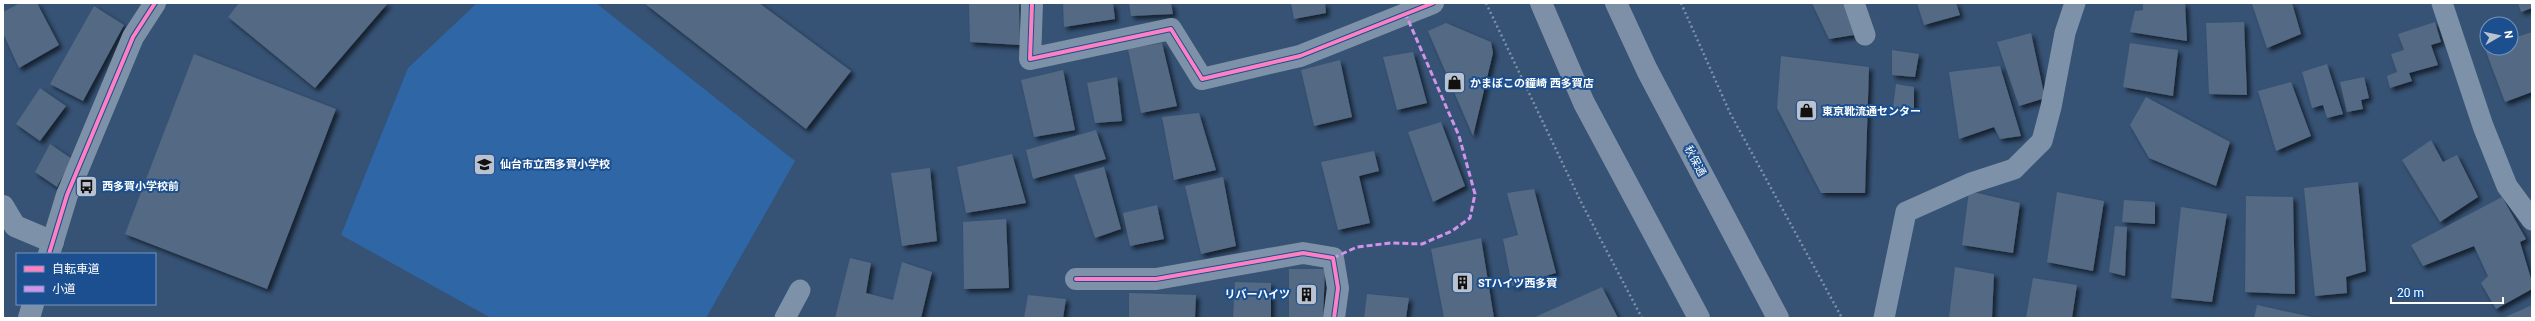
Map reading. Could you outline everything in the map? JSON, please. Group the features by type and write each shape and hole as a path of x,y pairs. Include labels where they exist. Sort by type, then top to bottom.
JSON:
{"highway":[{"path":"1541,3 1584,103 1699,318"},
{"name":"秋保通","path":"1616,3 1647,70 1778,318"}],"street":[{"path":"3,206 16,226 51,248 67,195 133,37 155,3"},
{"path":"1032,3 1030,59 1171,29 1202,78 1300,56 1433,3"},
{"path":"1076,279 1156,279 1303,253 1333,258 1338,288 1334,318"},
{"path":"29,318 33,305"}],"lane":[{"path":"1854,3 1866,35"},
{"path":"1884,318 1906,212 1971,183 2014,169 2042,141 2051,107 2065,33 2075,3"},
{"path":"2442,3 2482,126 2504,179 2532,220"},
{"path":"785,318 800,290"}],"path":[{"path":"1486,3 1582,204 1642,318"},
{"path":"1681,3 1730,113 1842,318"}],"shaded area":[{"path":"477,3 596,3 795,161 706,318 491,318 341,235 408,68"}],"building":[{"path":"20,3 37,3 59,45 19,68 3,33 3,12"},
{"path":"239,3 388,3 315,88 228,17"},
{"path":"644,3 759,3 851,71 806,129"},
{"path":"969,3 1019,3 1020,45 970,42"},
{"path":"1063,3 1113,3 1115,19 1064,27"},
{"path":"1129,3 1171,3 1173,14 1131,16"},
{"path":"1291,3 1325,3 1326,13 1294,19"},
{"path":"1812,3 1843,3 1854,35 1829,39"},
{"path":"1917,3 1956,3 1960,15 1924,25"},
{"path":"2143,3 2185,3 2187,41 2130,32 2135,11 2143,10"},
{"path":"2292,3 2301,34 2267,48 2252,4"},
{"path":"2518,3 2532,3 2532,8 2521,12"},
{"path":"94,6 124,25 83,101 50,84"},
{"path":"2244,22 2247,95 2209,94 2206,23"},
{"path":"2435,22 2441,42 2431,45 2438,65 2409,73 2412,81 2390,88 2387,76 2397,72 2391,54 2404,50 2398,34"},
{"path":"1446,23 1491,42 1493,53 1473,136 1428,31"},
{"path":"2532,32 2532,92 2505,102 2488,56 2519,56 2519,36"},
{"path":"2031,33 2045,98 2019,106 1997,42"},
{"path":"1162,43 1177,106 1141,113 1128,49"},
{"path":"2130,43 2178,50 2173,96 2123,87"},
{"path":"1892,50 1919,54 1915,77 1892,75"},
{"path":"1413,52 1427,103 1397,110 1383,57"},
{"path":"194,54 336,109 267,289 125,234"},
{"path":"1781,56 1869,67 1865,193 1821,193 1777,108"},
{"path":"1340,60 1352,117 1314,126 1301,70"},
{"path":"2327,64 2343,114 2327,118 2323,105 2312,108 2302,72"},
{"path":"2000,66 2021,136 2000,139 1994,127 1959,139 1949,72"},
{"path":"1063,70 1075,130 1034,137 1021,80"},
{"path":"1117,77 1122,121 1095,123 1087,83"},
{"path":"2364,77 2369,98 2361,100 2363,109 2347,112 2340,82"},
{"path":"2291,82 2311,136 2276,151 2258,91"},
{"path":"1896,84 1914,87 1914,108 1893,108"},
{"path":"40,88 66,106 40,141 16,124"},
{"path":"2146,97 2230,142 2216,186 2149,158 2130,125"},
{"path":"1199,113 1216,170 1174,180 1162,117"},
{"path":"1441,122 1465,186 1433,202 1408,132"},
{"path":"1096,130 1106,159 1033,179 1026,150"},
{"path":"2431,140 2443,162 2457,155 2478,197 2440,222 2402,160"},
{"path":"50,144 72,159 57,187 35,172"},
{"path":"1374,151 1379,171 1359,176 1370,223 1338,230 1321,162"},
{"path":"1012,154 1026,203 966,213 957,167"},
{"path":"1104,167 1121,229 1095,238 1074,175"},
{"path":"930,168 937,241 902,246 891,173"},
{"path":"1223,177 1236,246 1201,254 1185,186"},
{"path":"2358,182 2366,271 2346,277 2347,293 2315,296 2304,188"},
{"path":"1534,189 1556,273 1512,286 1503,239 1518,235 1507,193"},
{"path":"1969,191 2020,203 2013,253 1962,245"},
{"path":"2057,192 2104,201 2093,271 2047,262"},
{"path":"2246,196 2293,197 2295,294 2245,292"},
{"path":"2502,197 2526,239 2520,242 2532,282 2532,289 2496,309 2481,283 2488,276 2474,246 2423,266 2411,245"},
{"path":"2124,200 2155,202 2155,224 2122,222"},
{"path":"1157,205 1164,239 1130,246 1123,213"},
{"path":"2181,207 2227,214 2212,302 2171,298"},
{"path":"1006,219 1009,288 964,289 963,222"},
{"path":"2115,226 2127,227 2125,276 2109,272"},
{"name":"STハイツ西多賀","path":"1481,238 1494,318 1444,318 1431,249"},
{"path":"850,258 871,263 866,293 893,300 902,262 932,272 921,318 835,318"},
{"path":"1955,267 1994,274 1992,318 1949,318"},
{"name":"リバーハイツ","path":"1289,269 1325,269 1323,318 1289,318"},
{"path":"2033,278 2077,285 2072,318 2026,318"},
{"path":"1235,282 1271,283 1271,318 1233,318"},
{"path":"1602,287 1618,318 1533,318"},
{"path":"1129,293 1196,295 1195,318 1129,318"},
{"path":"1367,294 1409,298 1406,318 1364,318"},
{"path":"1028,295 1066,299 1063,318 1024,318"},
{"path":"2257,305 2312,317 2312,318 2254,318"},
{"path":"2532,305 2532,318 2503,318"}],"marked path":[{"path":"1333,258 1357,247 1391,243 1422,244 1452,231 1470,218 1475,194 1459,136 1406,15"}],"cycle path":[{"path":"49,253 67,195 133,37 155,3"},
{"path":"1032,3 1030,59 1171,29 1202,79 1300,56 1433,3"},
{"path":"1076,279 1156,279 1303,253 1333,258 1338,288 1334,318"}],"place":[{"name":"かまぼこの鐘崎 西多賀店","path":"1455,83"},
{"name":"東京靴流通センター","path":"1806,111"},
{"name":"仙台市立西多賀小学校","path":"485,164"},
{"name":"西多賀小学校前","path":"86,186"},
{"name":"STハイツ西多賀","path":"1463,283"},
{"name":"リバーハイツ","path":"1306,294"}]}
